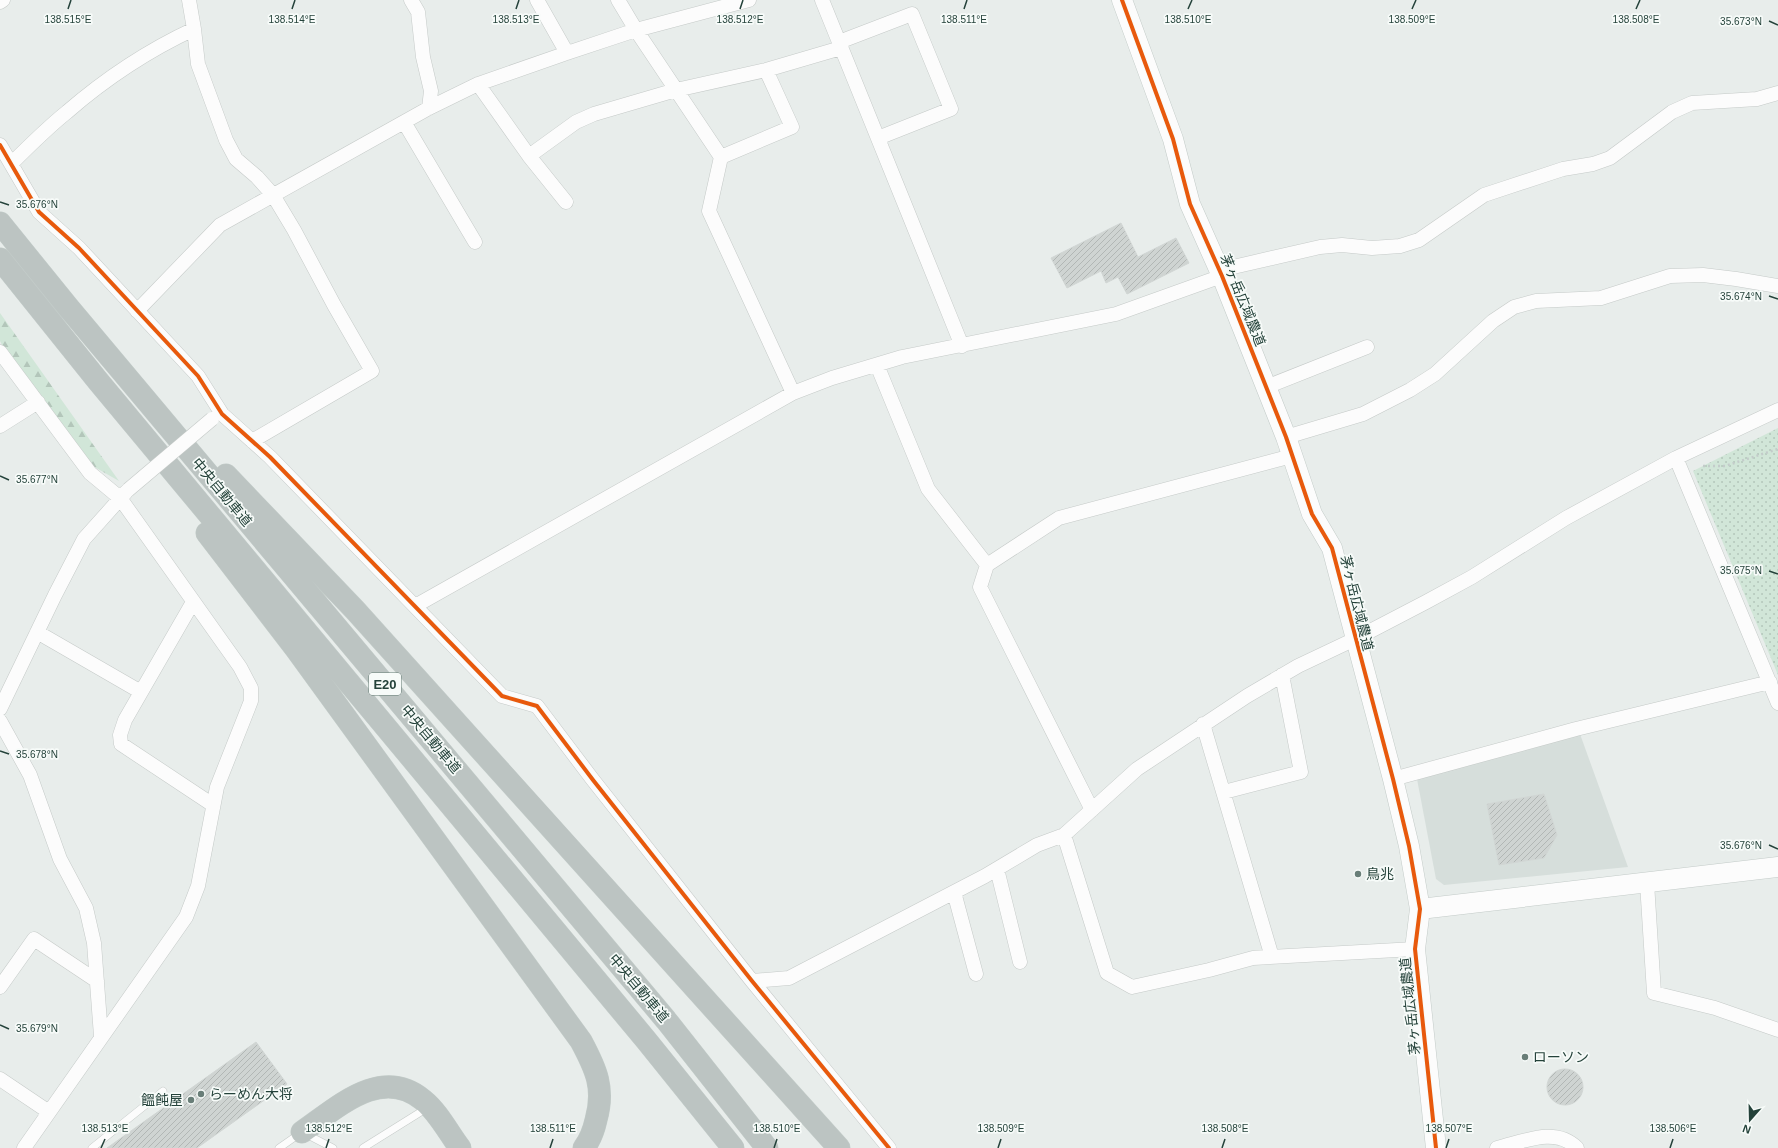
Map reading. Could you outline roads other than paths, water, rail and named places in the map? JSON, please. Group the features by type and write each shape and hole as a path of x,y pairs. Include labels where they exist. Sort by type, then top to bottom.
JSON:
{"highway":[{"name":"中央自動車道","path":"0,223 68,307 666,1020 767,1148"},
{"name":"中央自動車道","path":"0,259 98,381 484,843 733,1148"},
{"path":"68,307 355,610 839,1148"},
{"path":"98,381 194,515 296,649 581,1041 594,1065 600,1087 600,1106 595,1127 584,1148"},
{"path":"302,1132 342,1103 361,1092 375,1087 391,1086 409,1090 424,1100 460,1148"}],"street":[{"path":"189,0 198,64 226,140 236,159 257,177 273,195 372,371 252,441"},
{"path":"411,0 418,12 423,57 431,91 429,108"},
{"path":"537,0 567,53"},
{"path":"618,0 636,30 721,157 709,211 792,393"},
{"path":"137,310 220,225 429,108 478,84 567,53 636,30 749,0"},
{"path":"822,0 962,346"},
{"name":"茅ヶ岳広域農道","path":"1122,0 1173,139 1190,204 1221,273 1266,387 1289,446 1312,514 1332,548 1393,779 1409,846 1420,909 1415,948 1436,1148"},
{"path":"529,156 576,122 594,114 676,90 766,70 840,45 912,14 951,109 878,138"},
{"path":"11,164 66,112 103,83 162,44 194,29"},
{"path":"721,157 792,127 766,70"},
{"path":"478,84 529,156 566,202"},
{"path":"415,606 792,393 832,378 902,357 1116,314 1221,273 1320,247 1342,245 1379,247 1400,246 1420,240 1484,195 1563,169 1593,164 1610,158 1672,112 1692,103 1757,99 1778,93"},
{"path":"404,122 475,242"},
{"path":"0,145 39,212 79,248 198,376 217,417 252,441 270,457 502,696 537,706 593,780 752,981 888,1148"},
{"path":"1092,810 980,587 987,565 1059,518 1289,446 1363,414 1410,390 1435,374 1493,322 1514,307 1536,301 1601,298 1670,276 1703,275 1778,286"},
{"path":"1266,387 1367,347"},
{"path":"0,352 90,472 124,494 193,602 240,667 251,688 251,701 217,787 198,886 186,916 24,1148"},
{"path":"877,365 928,489 987,565"},
{"path":"0,426 38,402"},
{"path":"752,981 789,978 997,869 1037,845 1064,835 1137,769 1203,724 1282,675 1355,639 1472,576 1566,518 1676,458 1778,410"},
{"path":"0,708 84,539 124,494 217,417"},
{"path":"1676,458 1778,703"},
{"path":"193,602 124,720 120,735 121,744 213,805"},
{"path":"37,632 141,692"},
{"path":"1224,792 1301,772 1282,675"},
{"path":"1393,779 1576,729 1770,682"},
{"path":"0,721 30,775 60,859 86,908 94,943 101,1036"},
{"path":"1203,724 1272,957"},
{"path":"1064,835 1107,973 1132,987 1209,970 1253,958 1415,948"},
{"path":"1420,909 1778,867"},
{"path":"997,869 1020,962"},
{"path":"1647,883 1654,993 1715,1008 1778,1030"},
{"path":"954,892 976,974"},
{"path":"0,988 34,939 97,980"},
{"path":"0,1079 49,1112"},
{"path":"1497,1148 1550,1135 1563,1138 1577,1148"}],"lane":[{"path":"92,1148 163,1091"},
{"path":"363,1148 430,1107"},
{"path":"279,1148 302,1132 333,1148"}],"place":[{"name":"鳥兆","path":"1358,874"},
{"name":"ローソン","path":"1525,1057"},
{"name":"らーめん大将","path":"201,1094"},
{"name":"饂飩屋","path":"191,1100"}]}
